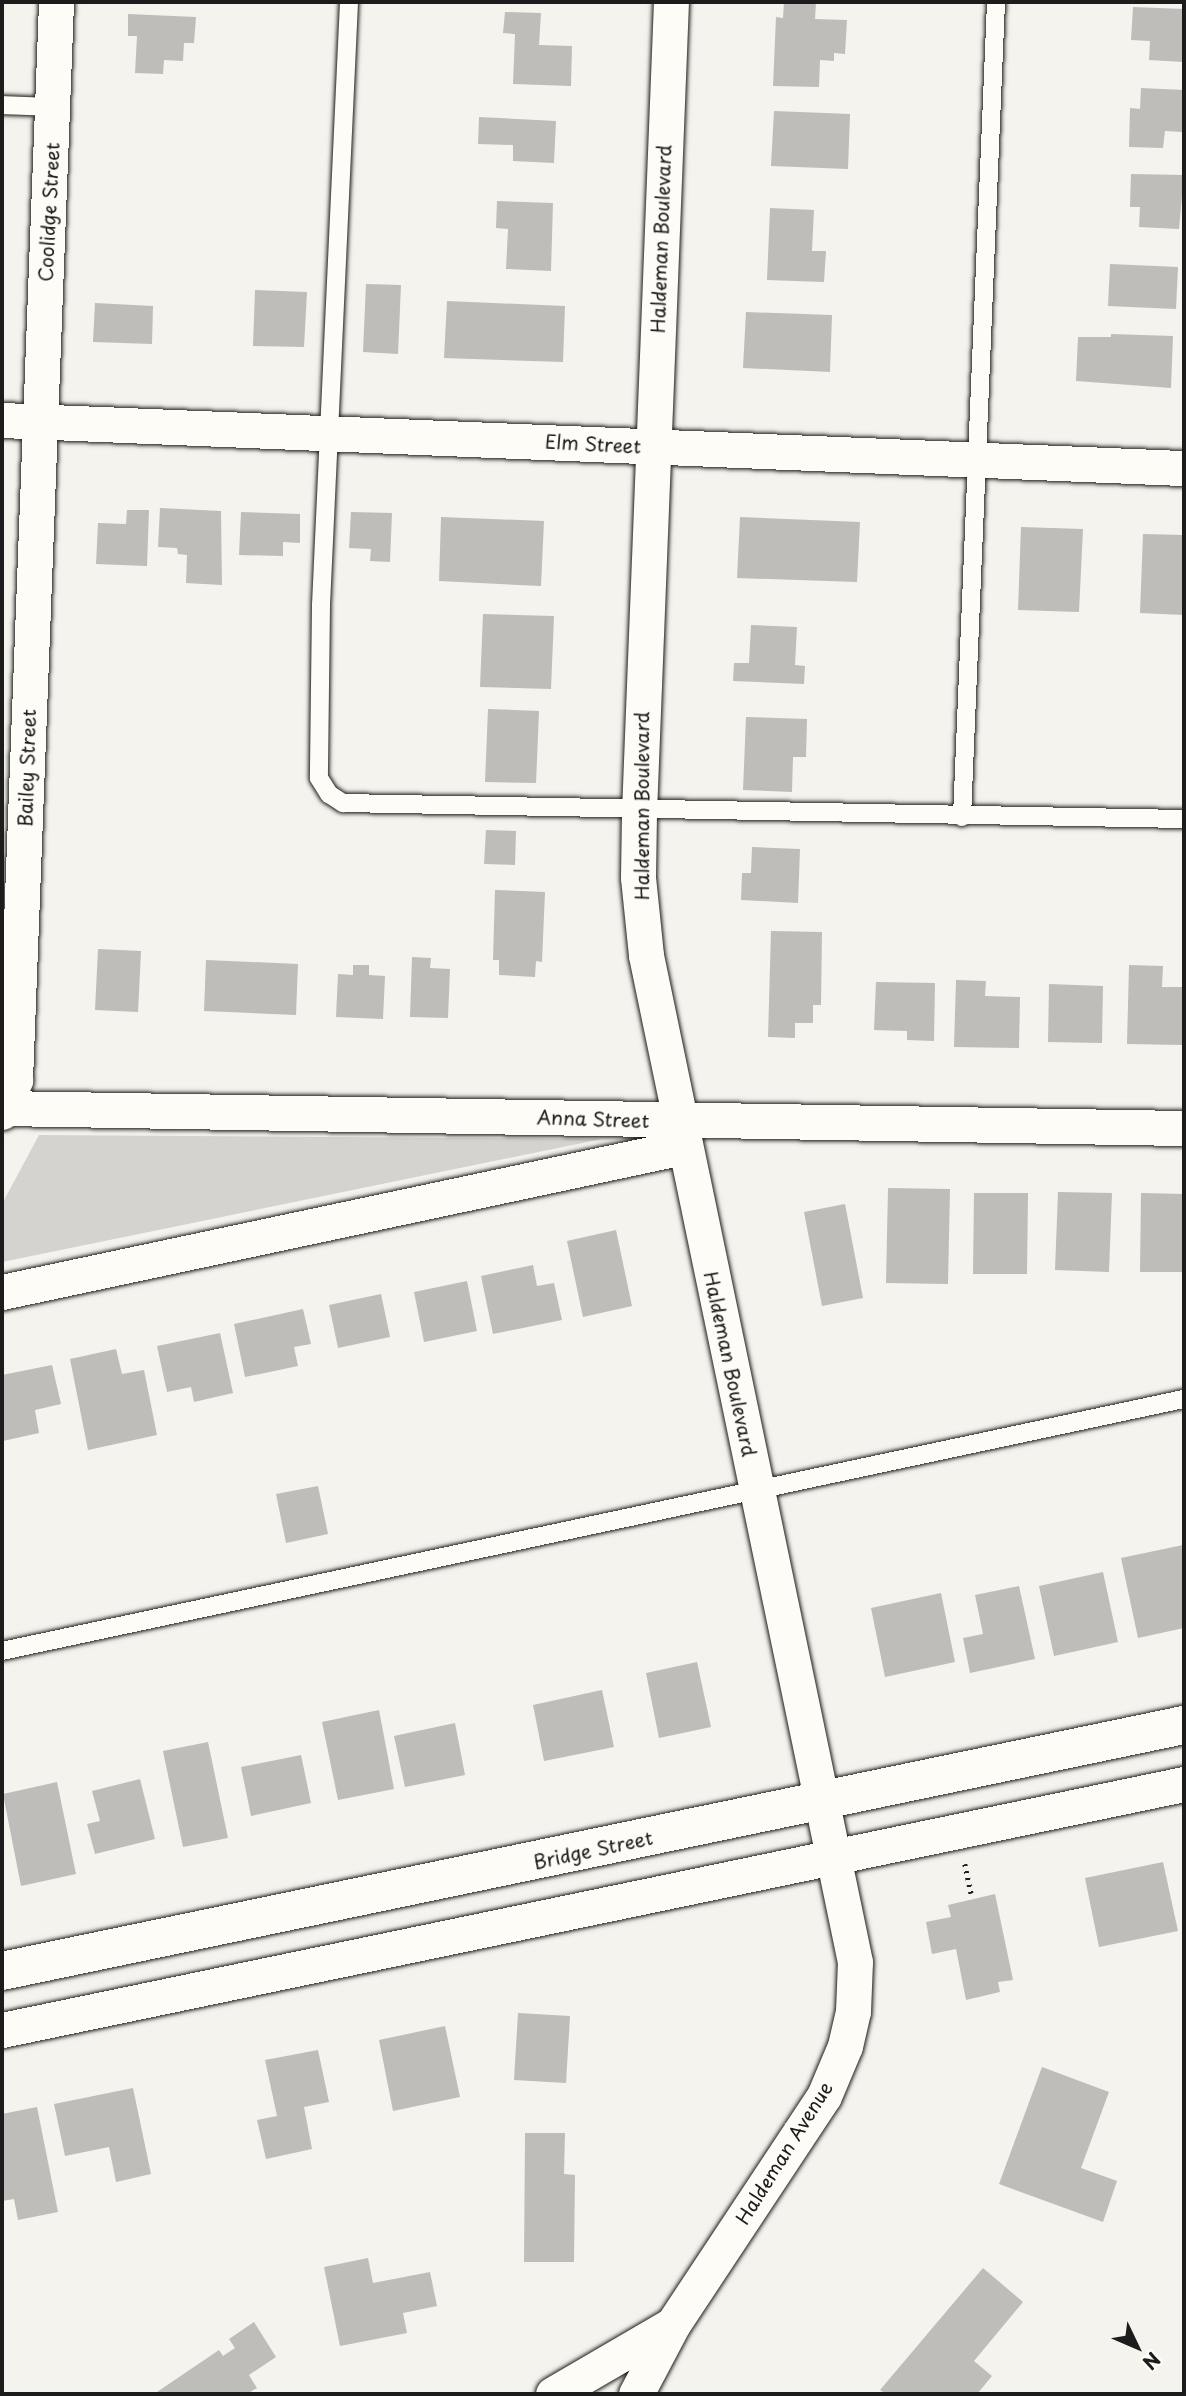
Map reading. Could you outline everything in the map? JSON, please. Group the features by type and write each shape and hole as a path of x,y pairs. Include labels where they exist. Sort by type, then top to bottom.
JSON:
{"main road":[{"name":"Bridge Street","path":"2,1971 1184,1725"}],"street":[{"name":"Coolidge Street","path":"40,421 56,2"},
{"name":"Haldeman Boulevard","path":"671,2 638,877 646,955 757,1490 818,1803"},
{"name":"Elm Street","path":"2,420 1184,468"},
{"name":"Bailey Street","path":"2,1110 15,1080 40,421"},
{"name":"Anna Street","path":"2,1110 681,1134 1184,1128"},
{"name":"Anna Street","path":"2,1292 681,1134"},
{"path":"2,2030 1184,1784"},
{"name":"Haldeman Avenue","path":"636,2394 673,2324 824,2096 845,2046 853,2011 855,1962 818,1803"},
{"name":"Haldeman Avenue","path":"553,2394 673,2324"}],"lane":[{"path":"349,2 330,432 319,778 329,794 343,803 639,812 1184,819"},
{"path":"962,817 996,2"},
{"path":"2,105 54,107"},
{"path":"2,1651 1184,1399"}],"shaded area":[{"path":"39,1135 602,1139 2,1262 2,1204"}],"building":[{"path":"784,2 816,2 815,19 847,20 845,54 834,53 834,61 820,60 819,87 773,86 776,17 783,18"},
{"path":"1133,7 1184,9 1184,62 1149,60 1150,41 1131,40"},
{"path":"505,12 541,13 539,45 572,46 571,86 513,84 515,34 503,33"},
{"path":"128,14 196,17 194,43 184,43 183,61 164,60 163,74 135,73 137,36 128,36"},
{"path":"1141,88 1184,90 1183,132 1165,131 1163,148 1129,147 1130,108 1140,109"},
{"path":"774,111 850,114 848,169 771,166"},
{"path":"479,117 556,121 554,163 513,161 513,145 478,144"},
{"path":"1131,174 1184,175 1179,229 1139,227 1140,207 1130,207"},
{"path":"497,201 553,203 551,271 506,269 508,229 496,228"},
{"path":"770,208 814,210 812,251 826,251 824,282 767,280"},
{"path":"1110,264 1178,267 1176,309 1108,306"},
{"path":"366,284 401,285 398,354 363,352"},
{"path":"255,290 307,292 304,347 253,346"},
{"path":"447,301 565,306 563,362 444,358"},
{"path":"95,303 153,306 152,344 93,342"},
{"path":"746,312 832,315 830,372 743,368"},
{"path":"1111,334 1173,336 1171,388 1076,381 1078,337 1111,337"},
{"path":"160,508 221,511 222,585 186,583 187,555 178,554 177,548 158,547"},
{"path":"127,510 149,510 147,566 96,564 98,523 126,524"},
{"path":"241,512 300,514 300,543 283,542 283,556 239,555"},
{"path":"351,512 392,513 390,562 370,561 371,549 349,548"},
{"path":"441,517 544,521 541,586 439,581"},
{"path":"740,517 860,522 857,582 737,578"},
{"path":"1021,527 1083,529 1079,612 1018,610"},
{"path":"1143,534 1184,535 1184,615 1140,613"},
{"path":"483,614 554,616 551,689 480,687"},
{"path":"751,625 797,627 795,665 805,666 804,684 733,681 734,663 749,663"},
{"path":"488,709 539,711 536,783 485,782"},
{"path":"746,717 807,719 806,757 793,757 792,792 743,790"},
{"path":"486,830 516,831 515,865 484,864"},
{"path":"752,847 800,849 798,903 741,900 742,873 751,873"},
{"path":"495,890 545,892 542,962 536,961 535,977 499,975 499,960 493,960"},
{"path":"771,931 822,932 821,1005 813,1005 813,1023 795,1023 795,1038 768,1037"},
{"path":"98,949 141,951 138,1012 95,1010"},
{"path":"412,957 431,958 430,968 450,969 448,1018 410,1017"},
{"path":"206,960 298,964 296,1015 204,1011"},
{"path":"353,965 369,965 369,975 385,976 383,1019 336,1017 338,974 353,975"},
{"path":"1129,965 1163,966 1162,987 1184,987 1184,1045 1127,1044"},
{"path":"956,980 986,981 985,996 1020,997 1019,1048 954,1047"},
{"path":"876,982 935,983 934,1041 907,1040 907,1031 874,1030"},
{"path":"1049,984 1103,986 1102,1043 1048,1042"},
{"path":"888,1188 950,1189 948,1284 886,1283"},
{"path":"1058,1192 1112,1193 1109,1272 1055,1270"},
{"path":"974,1193 1028,1193 1027,1274 973,1274"},
{"path":"1141,1193 1184,1194 1184,1272 1140,1272"},
{"path":"845,1204 863,1298 822,1306 804,1212"},
{"path":"616,1230 632,1306 583,1317 567,1241"},
{"path":"533,1265 537,1286 554,1283 562,1320 493,1334 481,1276"},
{"path":"467,1281 477,1331 424,1342 414,1292"},
{"path":"381,1294 390,1337 338,1348 329,1305"},
{"path":"303,1309 311,1344 294,1347 298,1366 245,1377 234,1324"},
{"path":"220,1333 233,1393 194,1402 191,1387 167,1392 157,1346"},
{"path":"116,1349 122,1374 144,1370 157,1435 88,1450 70,1359"},
{"path":"52,1365 61,1404 35,1410 39,1433 3,1441 2,1375"},
{"path":"318,1486 328,1534 286,1543 276,1494"},
{"path":"1183,1545 1184,1628 1138,1638 1121,1558"},
{"path":"1103,1572 1118,1642 1054,1656 1039,1586"},
{"path":"1019,1586 1035,1659 970,1673 963,1638 983,1634 975,1595"},
{"path":"941,1593 955,1662 885,1677 871,1608"},
{"path":"697,1662 711,1727 659,1738 646,1673"},
{"path":"602,1690 614,1747 544,1761 533,1705"},
{"path":"379,1710 394,1789 338,1800 322,1722"},
{"path":"455,1723 465,1775 405,1787 394,1736"},
{"path":"208,1742 228,1838 183,1847 163,1751"},
{"path":"301,1755 311,1803 251,1816 241,1767"},
{"path":"140,1779 155,1839 95,1854 87,1824 100,1821 92,1791"},
{"path":"57,1782 76,1874 21,1886 3,1794"},
{"path":"1163,1862 1178,1931 1099,1947 1085,1878"},
{"path":"995,1894 1013,1980 998,1982 1000,1992 966,2000 956,1949 932,1954 926,1922 951,1917 948,1905"},
{"path":"518,2013 570,2016 566,2083 514,2080"},
{"path":"445,2026 460,2097 393,2111 379,2040"},
{"path":"318,2050 329,2102 304,2107 312,2149 266,2159 257,2120 277,2116 265,2060"},
{"path":"1042,2067 1109,2092 1081,2168 1117,2181 1103,2222 999,2184"},
{"path":"133,2088 151,2174 116,2182 109,2147 65,2156 54,2104"},
{"path":"37,2107 58,2212 18,2220 14,2199 2,2201 2,2114"},
{"path":"525,2133 565,2133 564,2174 575,2175 574,2262 524,2262"},
{"path":"368,2258 373,2283 430,2272 437,2306 403,2313 407,2333 340,2346 324,2267"},
{"path":"983,2268 1023,2302 974,2361 992,2376 977,2394 886,2394 880,2390"},
{"path":"254,2322 276,2357 249,2375 257,2388 247,2394 154,2394 219,2350 223,2356 235,2348 229,2339"}]}
